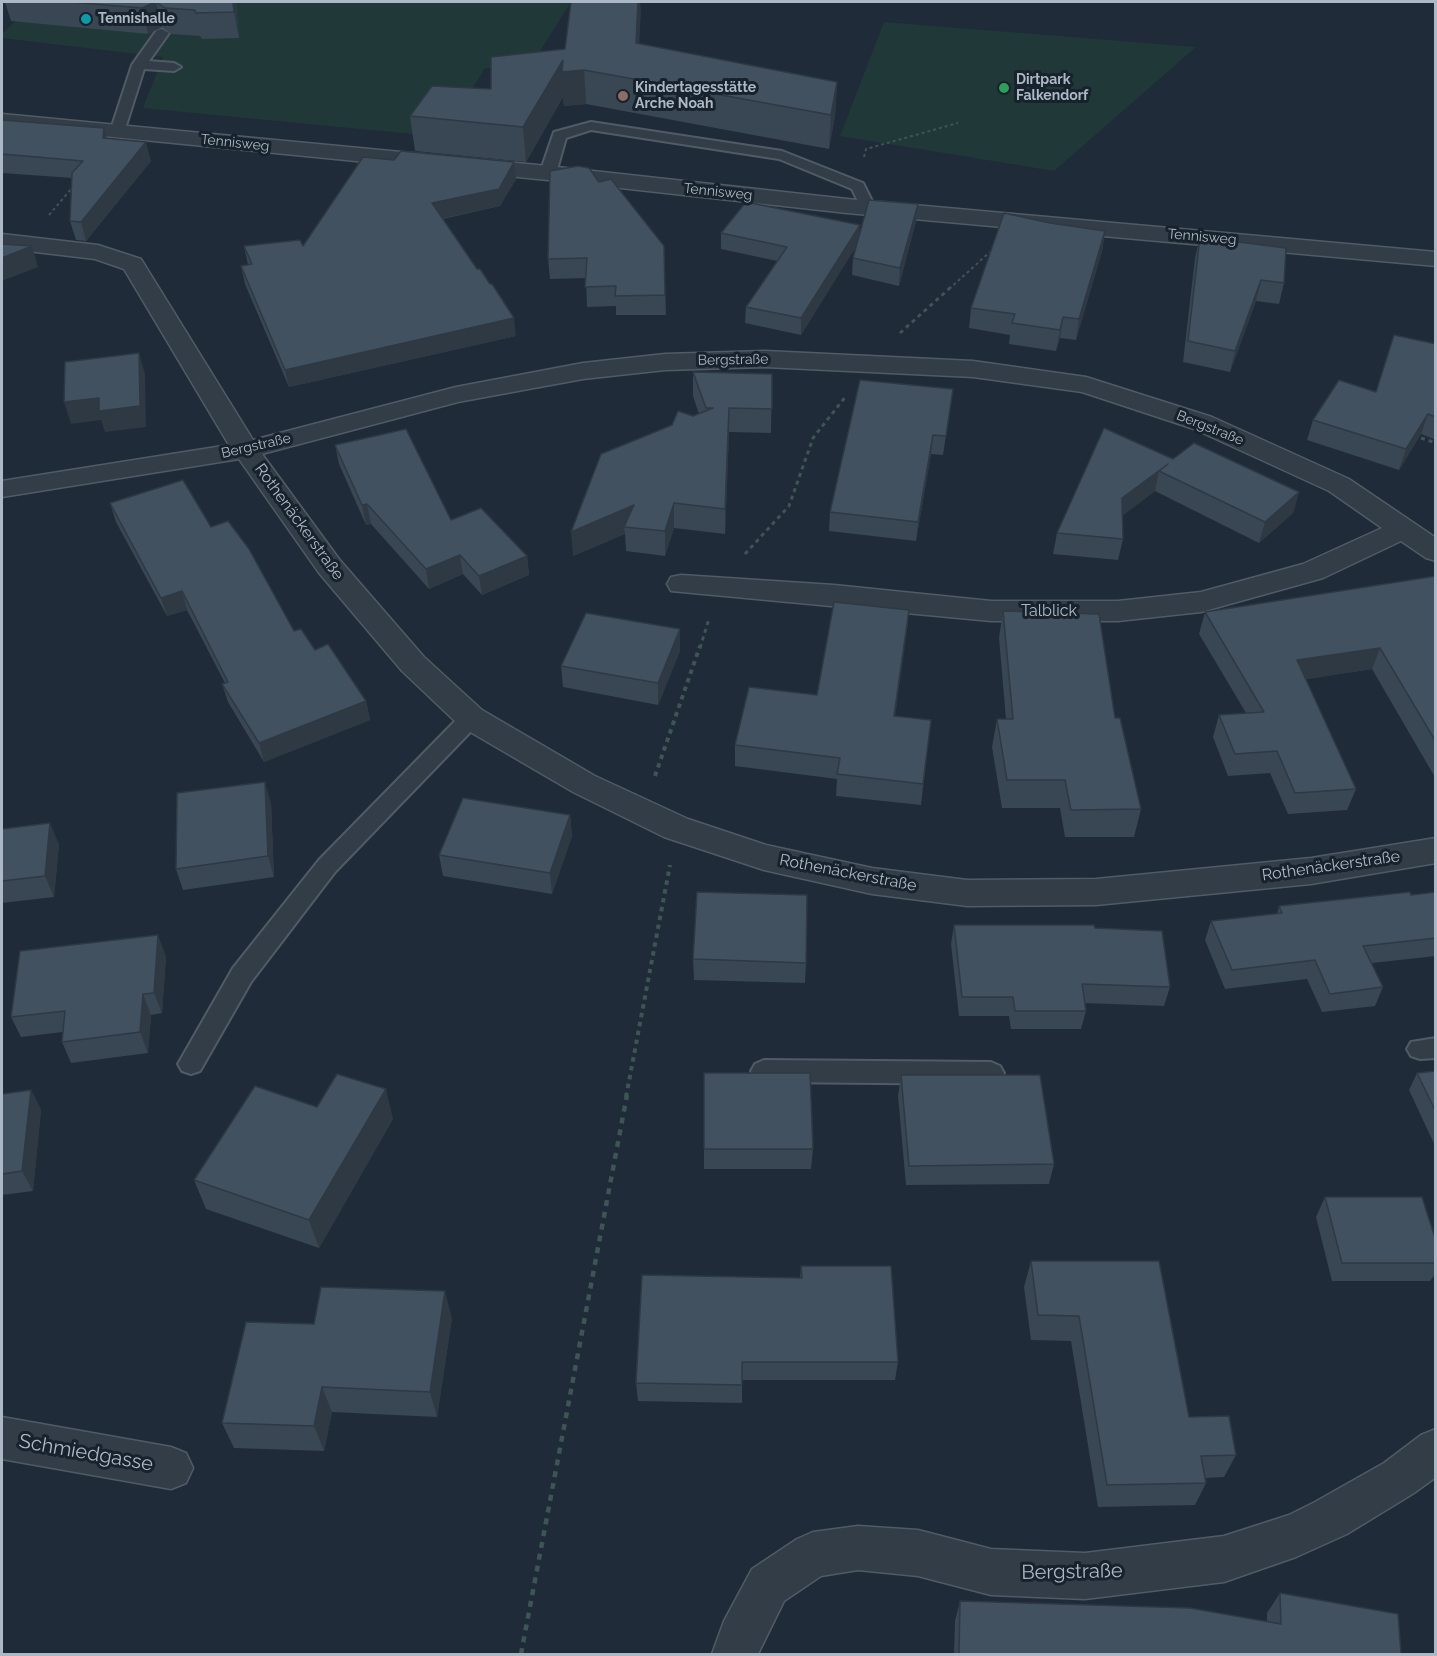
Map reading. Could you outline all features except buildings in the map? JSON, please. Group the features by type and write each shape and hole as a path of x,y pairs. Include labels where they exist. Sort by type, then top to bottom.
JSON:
{"street":[{"name":"Tennisweg","path":"2,120 548,173 867,207 1436,259"},
{"name":"Rothenäckerstraße","path":"2,241 98,252 133,264 246,450 329,566 412,664 471,718 584,784 676,828 764,857 872,881 967,893 1096,892 1311,871 1436,850"},
{"name":"Bergstraße","path":"2,489 246,450 464,393 583,371 665,362 765,359 873,363 973,369 1086,385 1203,423 1339,485 1436,552"},
{"name":"Talblick","path":"681,584 716,585 991,611 1118,611 1201,602 1313,571 1403,528"},
{"name":"Schmiedgasse","path":"2,1438 171,1468"},
{"name":"Bergstraße","path":"735,1654 740,1637 768,1586 813,1555 858,1548 918,1553 991,1572 1085,1576 1224,1560 1296,1535 1331,1518 1391,1484 1436,1450"}],"lane":[{"path":"117,132 139,65 162,33"},
{"path":"139,65 174,67"},
{"path":"548,173 559,135 591,126 782,155 858,186 867,207"},
{"path":"191,1064 242,975 327,866 471,718"},
{"path":"764,1071 991,1073"}],"path":[{"path":"858,186 866,149 958,123"},
{"path":"1420,438 1436,443"},
{"path":"654,774 683,699 709,620 716,585"},
{"path":"521,1654 676,828"}],"green space":[{"path":"35,2 571,2 528,70 485,68 443,137 143,108 163,57 2,38 2,34"},
{"name":"Dirtpark Falkendorf","path":"884,22 1196,47 1054,171 840,136"}],"place":[{"name":"Tennishalle","path":"86,19"},
{"name":"Dirtpark Falkendorf","path":"1004,88"},
{"name":"Kindertagesstätte Arche Noah","path":"623,96"}]}
